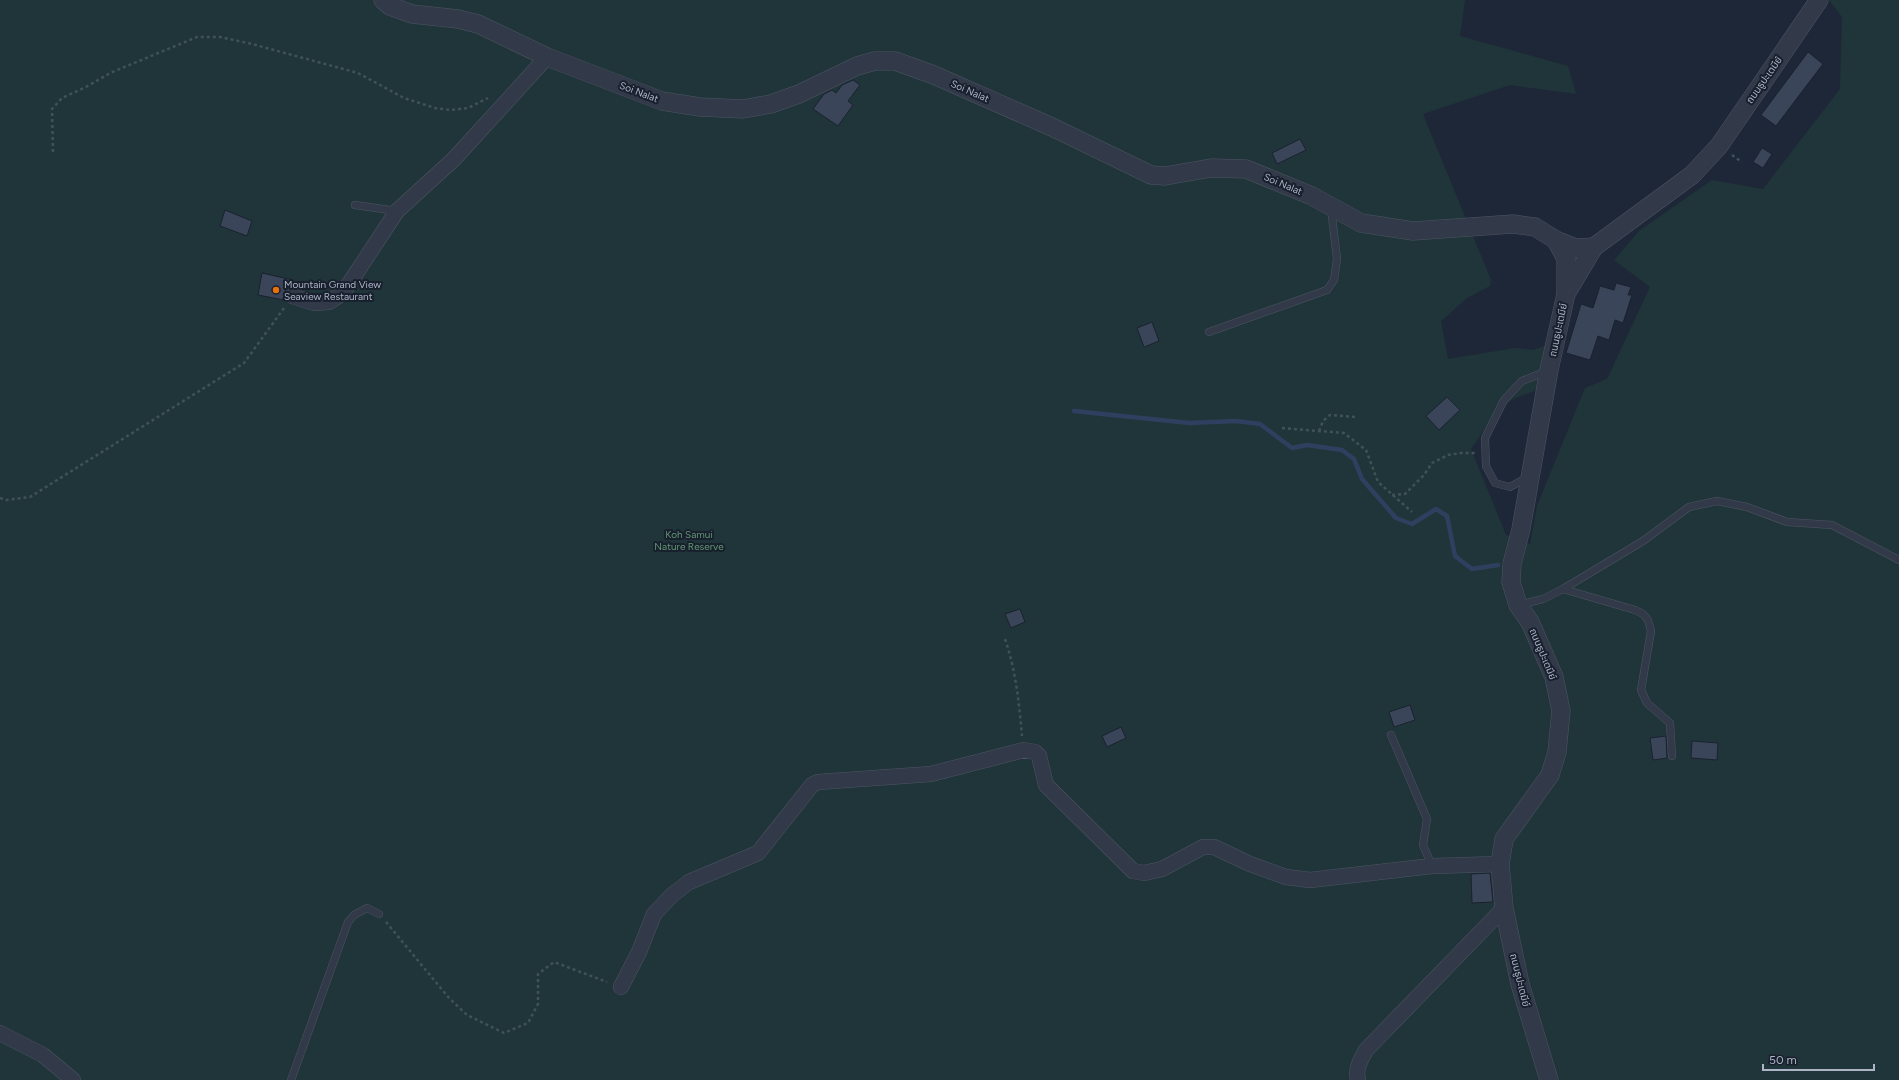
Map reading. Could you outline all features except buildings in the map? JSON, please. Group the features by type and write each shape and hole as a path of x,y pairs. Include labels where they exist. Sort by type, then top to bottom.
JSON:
{"street":[{"name":"Soi Nalat","path":"383,0 390,6 412,14 458,19 478,24 547,57 662,101 700,107 743,109 771,104 799,94 857,66 875,61 895,61 934,75 1046,124 1146,173 1165,176 1211,168 1246,169 1312,196 1331,208 1361,223 1413,231 1513,224 1535,227 1556,240"},
{"name":"ถนนธูปะเตมีย์","path":"1549,1080 1520,984 1504,908 1500,864 1504,839 1550,775 1557,752 1561,711 1554,676 1530,622 1518,605 1511,582 1512,564 1521,529 1529,476 1549,370 1566,294 1594,247 1692,175 1719,146 1813,3"},
{"path":"292,296 314,303 329,302 343,293 397,211 454,159 547,57"},
{"path":"1556,240 1576,248 1594,247"},
{"path":"1556,240 1566,259 1566,294"},
{"path":"621,987 639,952 654,914 672,895 689,882 758,853 812,785 818,782 931,774 1024,750 1035,752 1039,756 1046,785 1102,843 1132,871 1144,873 1162,869 1203,847 1214,848 1250,864 1286,877 1310,880 1432,866 1500,864"},
{"path":"1358,1080 1356,1073 1366,1050 1504,908"},
{"path":"0,1033 43,1055 73,1080"}],"lane":[{"path":"355,205 397,211"},
{"path":"1209,332 1327,290 1334,280 1337,260 1331,208"},
{"path":"1529,476 1510,487 1495,484 1486,466 1484,454 1485,438 1504,400 1522,381 1549,370"},
{"path":"1518,605 1543,599 1563,589 1644,541 1689,507 1717,501 1747,507 1787,522 1832,525 1899,560"},
{"path":"1563,589 1635,610 1643,614 1648,620 1651,632 1641,690 1647,703 1670,723 1672,756"},
{"path":"1392,735 1427,819 1423,845 1432,866"},
{"path":"291,1080 348,922 360,911 367,908 379,914"}],"path":[{"path":"53,152 52,109 62,98 86,87 110,73 197,37 220,37 252,44 358,73 404,98 436,108 451,110 468,108 489,98"},
{"path":"0,498 6,500 30,497 244,364 292,296"},
{"path":"1319,431 1323,421 1330,415 1355,417"},
{"path":"1282,428 1344,433 1366,450 1378,482 1412,512"},
{"path":"1392,495 1405,494 1424,475 1432,463 1448,455 1460,453 1484,454"},
{"path":"1005,639 1012,660 1018,695 1024,750"},
{"path":"379,914 449,998 467,1015 504,1033 528,1023 538,1004 538,974 554,962 621,987"}],"green space":[{"name":"Koh Samui Nature Reserve","path":"0,0 1465,0 1460,36 1568,66 1576,94 1510,85 1423,114 1491,280 1490,286 1467,298 1441,321 1448,359 1515,348 1532,350 1547,345 1545,387 1513,399 1495,414 1471,449 1506,535 1530,544 1537,506 1585,388 1607,379 1650,287 1614,260 1639,231 1712,180 1763,189 1840,89 1842,17 1829,0 1899,0 1899,1080 0,1080"}],"waterway":[{"path":"1074,411 1189,423 1236,421 1260,424 1292,448 1307,445 1342,450 1354,459 1362,479 1396,518 1412,524 1436,509 1447,516 1455,556 1472,569 1498,565"}],"place":[{"name":"Mountain Grand View Seaview Restaurant","path":"276,290"}]}
